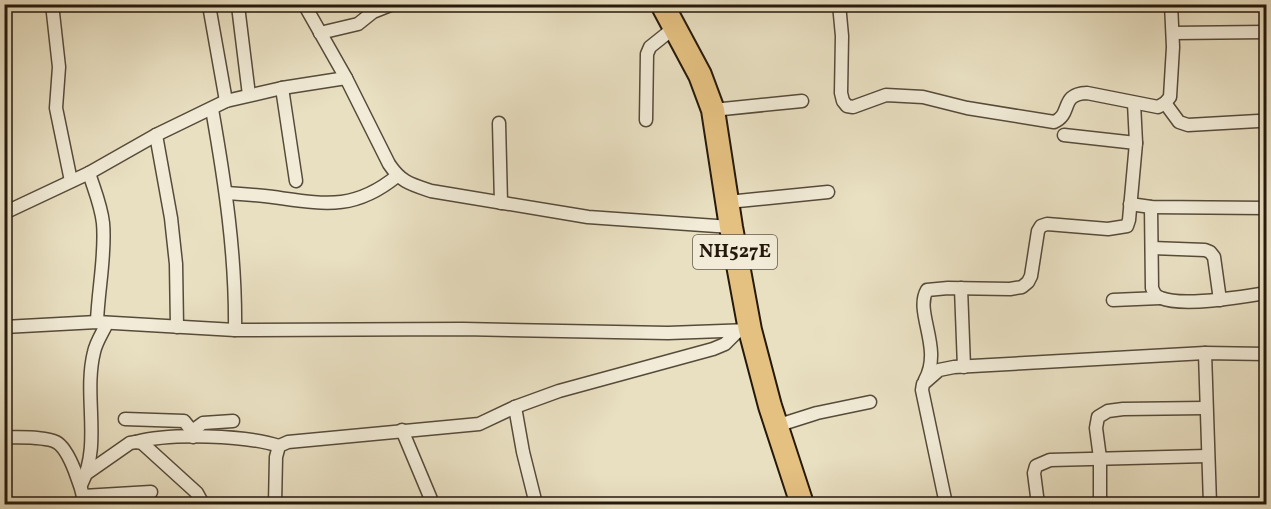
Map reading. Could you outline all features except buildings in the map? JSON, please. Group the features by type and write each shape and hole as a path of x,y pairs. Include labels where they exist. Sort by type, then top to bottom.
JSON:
{"highway":[{"name":"NH527E","path":"662,4 700,75 713,111 728,202 744,331 802,504"}],"street":[{"path":"52,4 59,67 56,108 70,181"},
{"path":"304,4 346,78 389,164 397,176 408,183 431,191 588,217 731,227"},
{"path":"320,33 358,24 373,12 393,4"},
{"path":"839,4 842,36 841,93 847,106 853,107 886,95 922,97 967,108 1054,122 1064,114 1069,99 1078,93 1158,107 1166,104 1170,97 1173,33 1171,4"},
{"path":"238,6 249,95"},
{"path":"210,11 226,101"},
{"path":"646,120 647,54 650,47 675,27"},
{"path":"1173,33 1266,32"},
{"path":"4,213 226,101 282,88 346,78"},
{"path":"282,88 296,181"},
{"path":"713,111 802,101"},
{"path":"946,504 922,390 922,384 929,372 931,353 923,297 927,290 1022,287 1031,276 1041,226 1055,224 1108,229 1126,226 1129,220 1136,143 1134,103"},
{"path":"1166,104 1179,122 1188,125 1258,121"},
{"path":"212,109 227,193 235,290 235,330"},
{"path":"499,123 501,203"},
{"path":"156,135 171,218 176,264 177,327"},
{"path":"1064,135 1136,143"},
{"path":"83,495 92,431 91,386 94,352 102,323 98,294 104,242 101,207 89,172"},
{"path":"227,193 326,204 361,198 381,189 397,176"},
{"path":"728,202 828,192"},
{"path":"1130,204 1151,207 1266,208"},
{"path":"1151,207 1152,288 1154,294 1160,298"},
{"path":"1152,248 1210,252 1214,257 1220,300"},
{"path":"961,288 964,367"},
{"path":"1113,300 1160,298 1220,300 1266,293"},
{"path":"4,327 102,323 235,330 463,329 669,333 744,331"},
{"path":"87,473 122,448 136,442 165,436 192,434 258,440 279,446 288,442 479,424 515,407 559,391 712,349 725,344 744,331"},
{"path":"922,384 939,370 964,367 1205,353 1266,354"},
{"path":"1205,353 1205,408 1210,504"},
{"path":"776,426 817,412 870,402"},
{"path":"515,407 523,453 536,504"},
{"path":"1100,504 1100,458 1096,428 1098,417 1108,411 1123,409 1205,408"},
{"path":"125,419 184,421 192,434"},
{"path":"192,434 203,423 233,421"},
{"path":"402,430 433,504"},
{"path":"4,437 49,440 59,444 65,452 83,495"},
{"path":"136,442 142,443 197,493 203,504"},
{"path":"275,504 276,457 279,446"},
{"path":"1038,504 1034,473 1036,466 1050,460 1207,456"},
{"path":"83,495 151,492"}]}
